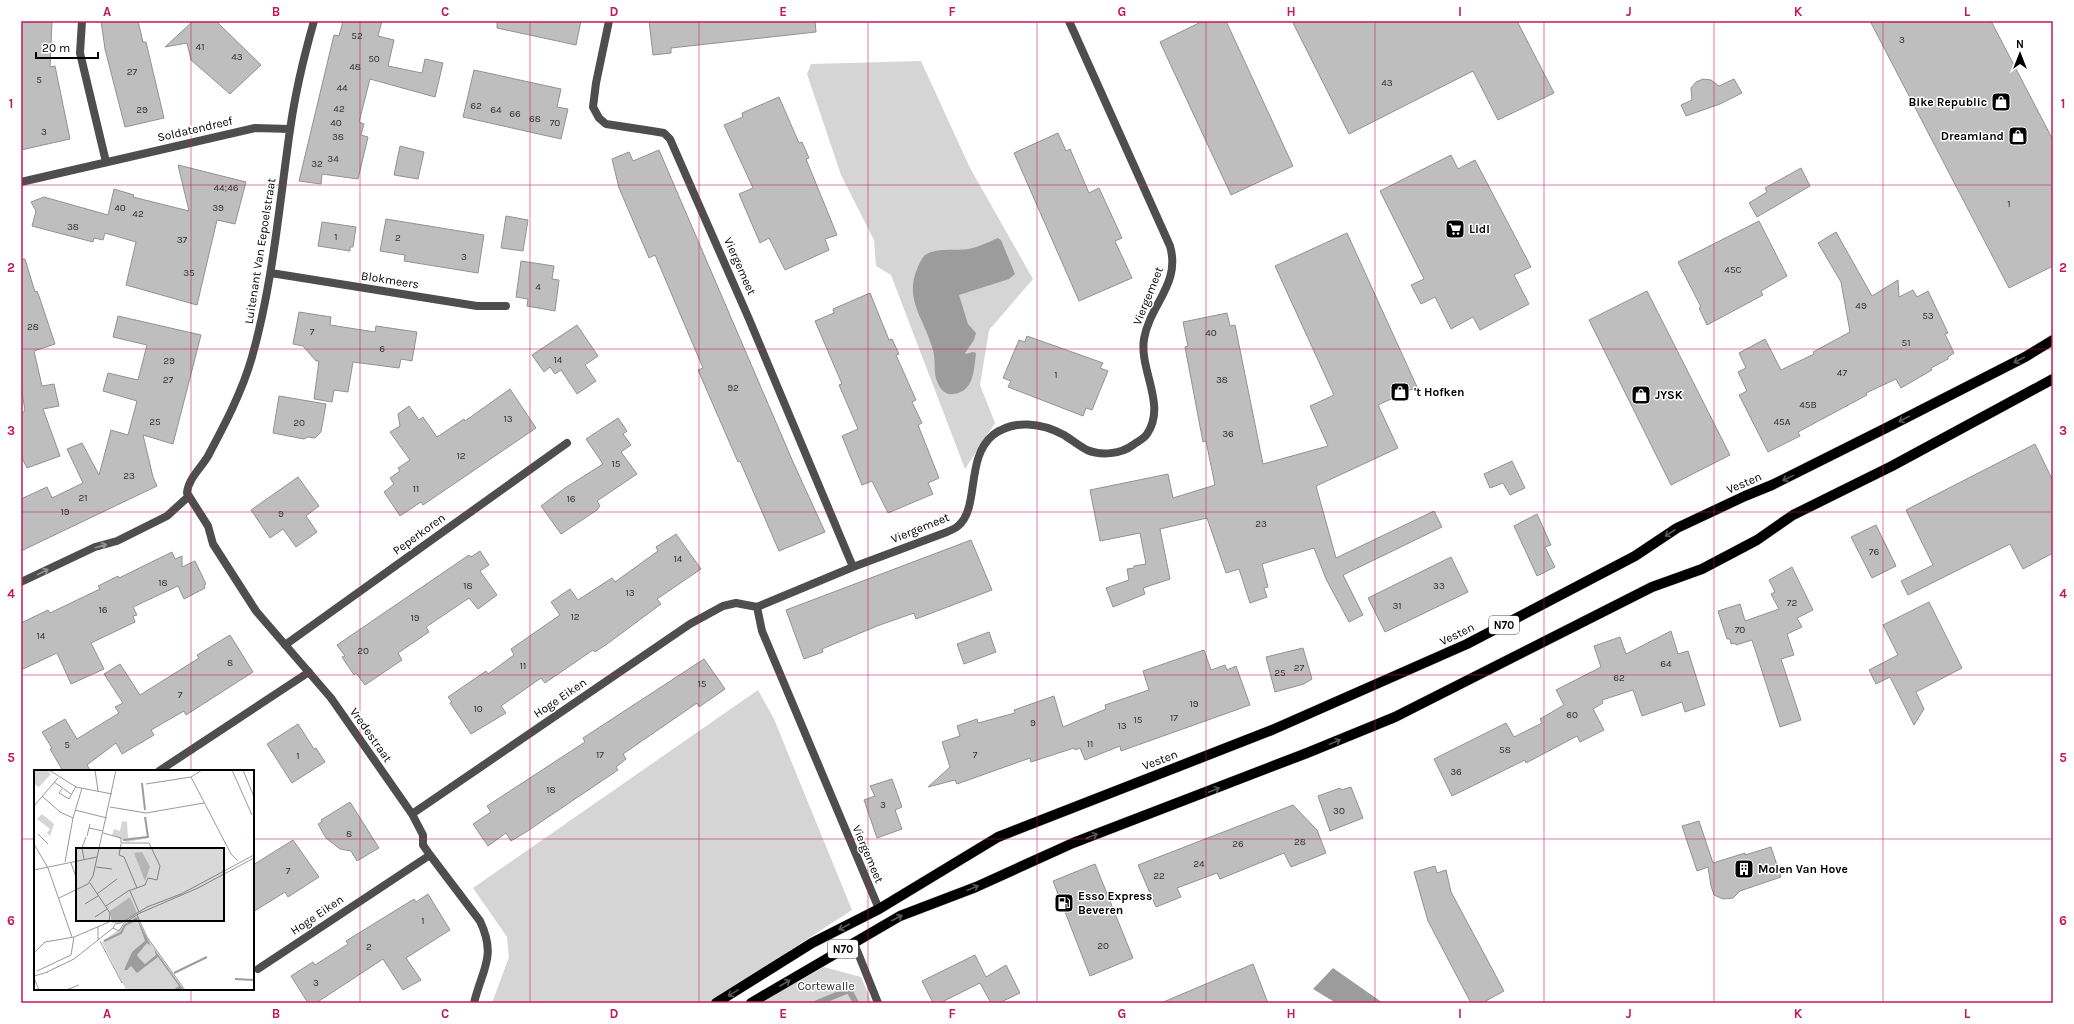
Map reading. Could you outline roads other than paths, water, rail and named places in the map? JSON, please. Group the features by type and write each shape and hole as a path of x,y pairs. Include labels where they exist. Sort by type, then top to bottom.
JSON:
{"main road":[{"name":"Vesten","path":"879,909 998,837 1272,730 1467,644 1635,556 1677,528 1772,485 1879,432 2025,357 2053,340"},
{"name":"N70","path":"751,1003 900,916 937,903 1073,844 1307,753 1395,717 1652,587 1702,569 1757,540 1793,515 1892,466 2053,380"},
{"name":"N70","path":"716,1003 812,943 879,909"}],"street":[{"path":"82,21 80,53 106,162"},
{"name":"Luitenant Van Eepoelstraat","path":"189,496 188,486 207,457 236,401 250,364 262,321 271,273 290,129 314,21"},
{"name":"Viergemeet","path":"609,21 596,83 593,107 599,118 606,124 652,131 664,134 670,139 750,319 853,567"},
{"name":"Viergemeet","path":"879,909 762,631 757,607 853,567 947,532 959,526 968,510 974,471 981,450 993,436 1010,426 1028,424 1048,427 1088,450 1108,454 1129,448 1147,434 1153,416 1154,400 1144,357 1144,340 1150,322 1173,272 1173,257 1069,21"},
{"name":"Soldatendreef","path":"21,182 255,128 290,129"},
{"name":"Blokmeers","path":"271,273 477,306 506,306"},
{"name":"Peperkoren","path":"286,645 567,443"},
{"path":"21,582 95,548 118,541 130,535 167,516 189,496"},
{"name":"Vredestraat","path":"189,496 208,526 213,544 256,611 331,698 412,814 423,835 423,845 480,921 485,933 489,951 474,1002"},
{"name":"Hoge Eiken","path":"412,814 690,624 723,606 736,603 757,607"},
{"path":"161,770 308,672"},
{"name":"Hoge Eiken","path":"258,969 430,855"},
{"path":"854,943 878,1003"}],"waterway":[{"path":"817,1003 849,990 856,1003"}],"place":[{"name":"Bike Republic","path":"2001,102"},
{"name":"Dreamland","path":"2018,136"},
{"name":"Lidl","path":"1455,229"},
{"name":"'t Hofken","path":"1400,392"},
{"name":"JYSK","path":"1641,395"},
{"name":"Molen Van Hove","path":"1744,869"},
{"name":"Esso Express Beveren","path":"1064,903"}],"park label":[{"name":"Cortewalle","path":"826,986"}]}
